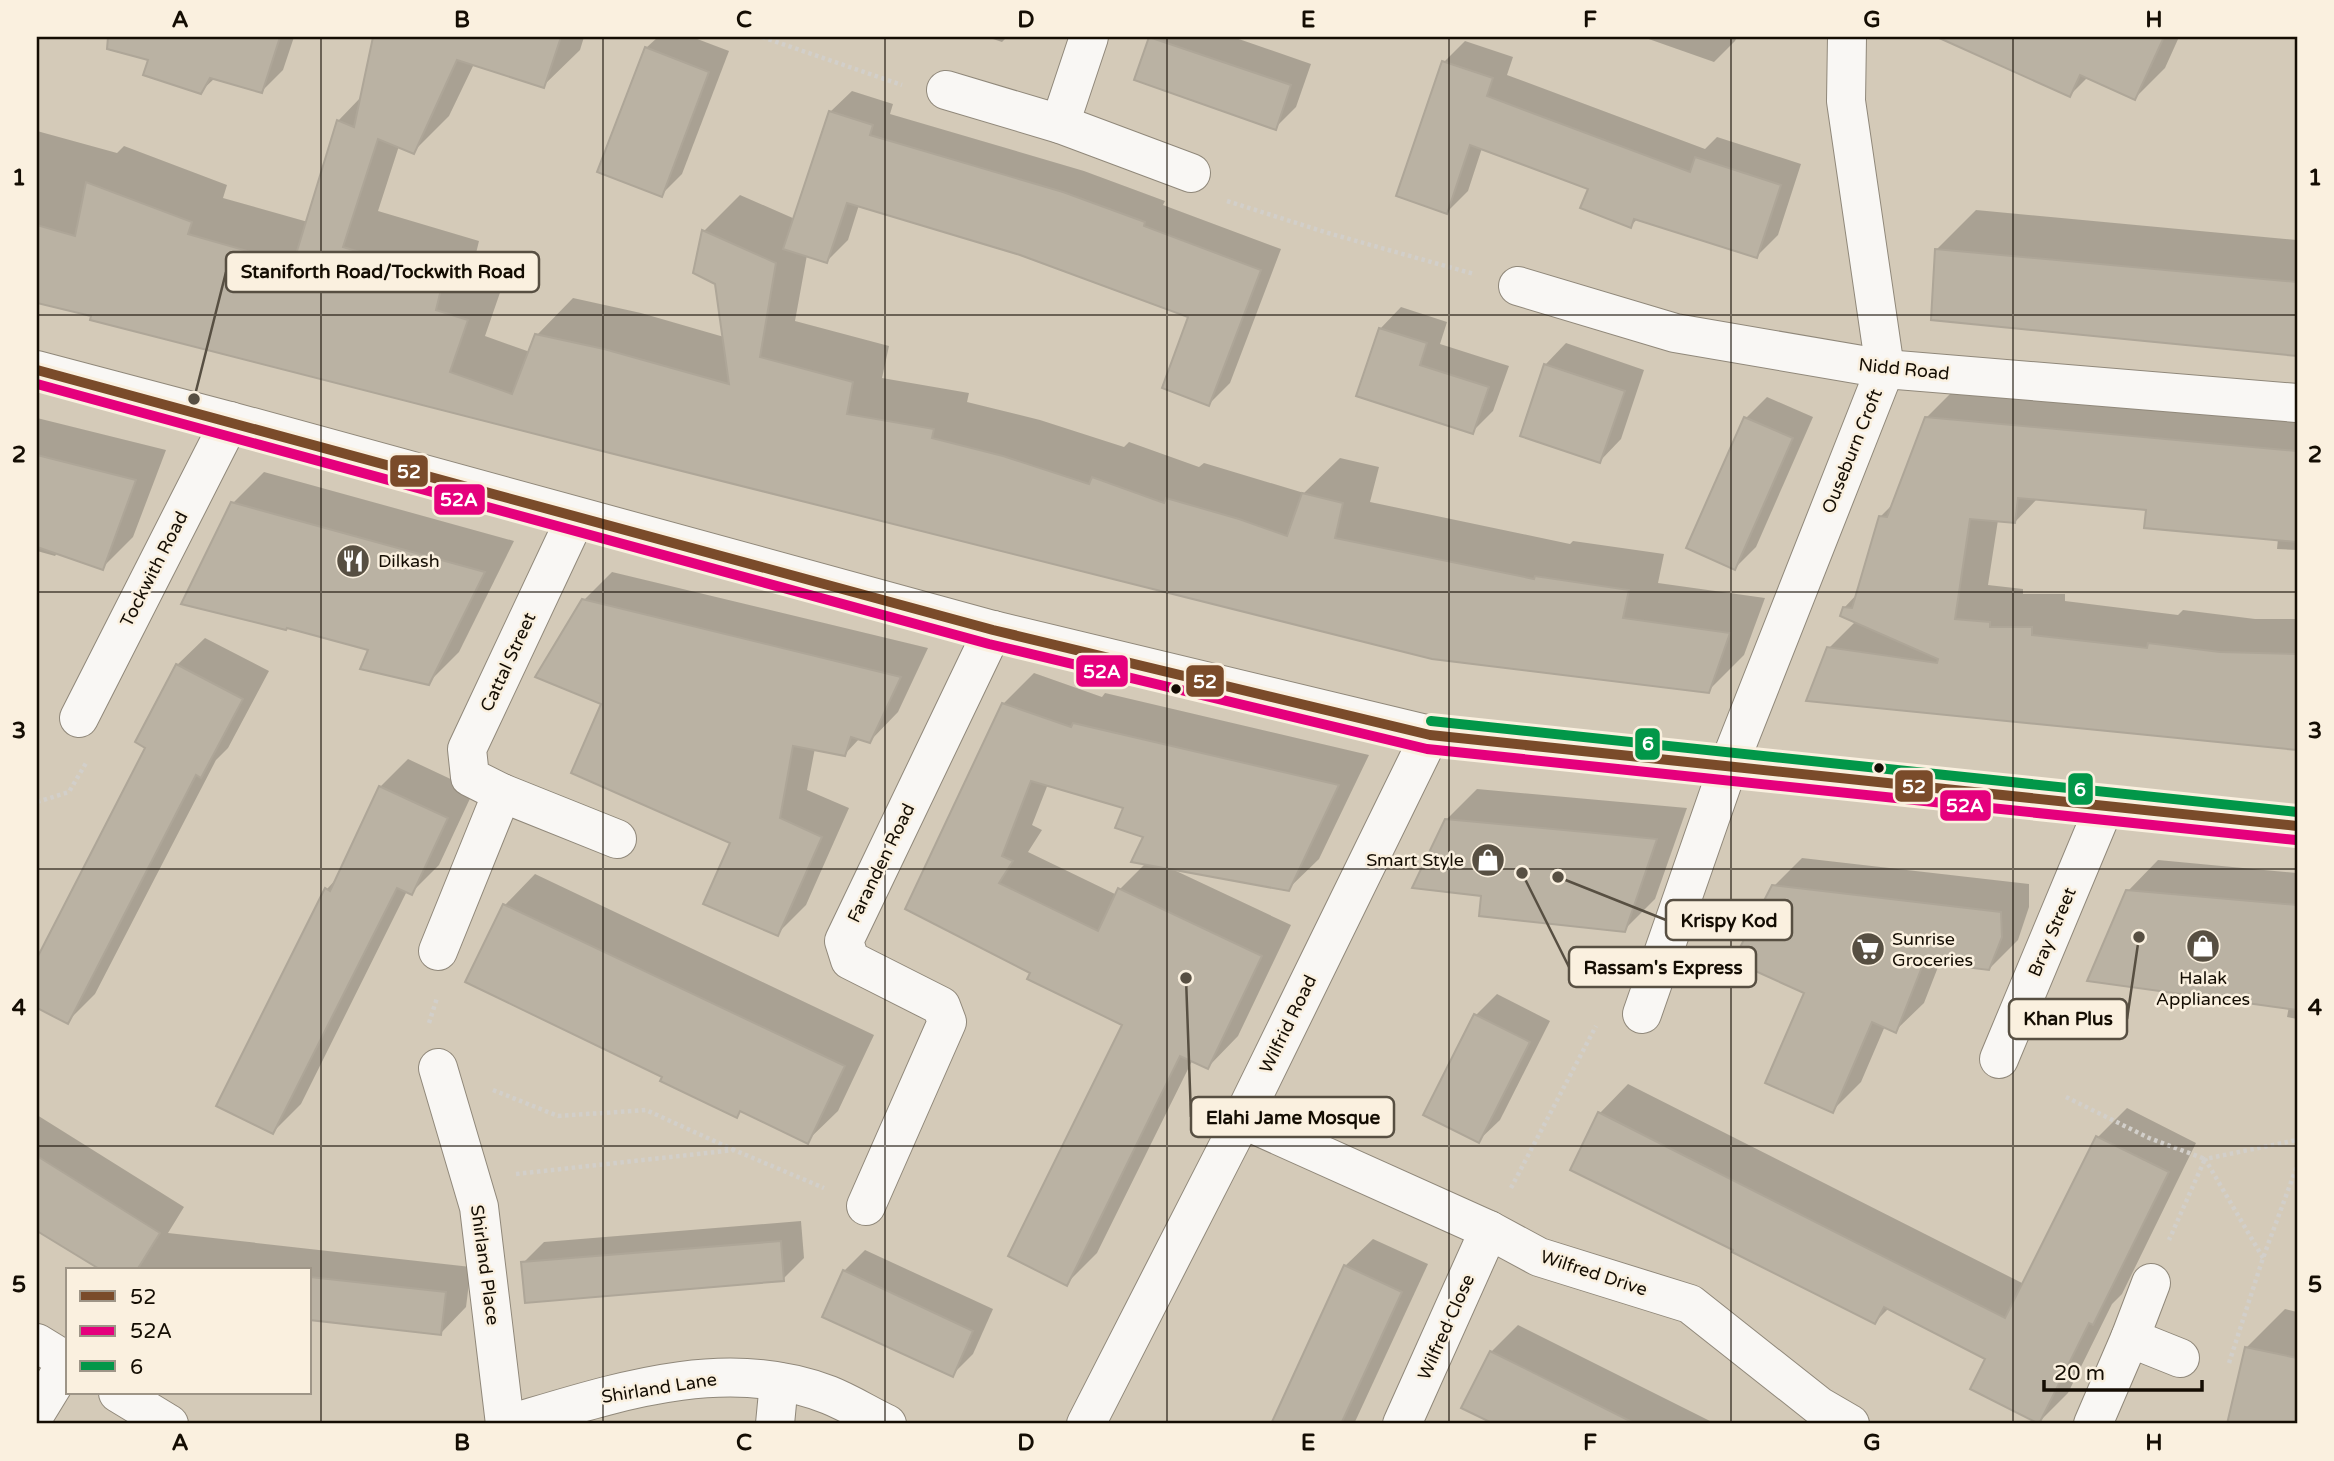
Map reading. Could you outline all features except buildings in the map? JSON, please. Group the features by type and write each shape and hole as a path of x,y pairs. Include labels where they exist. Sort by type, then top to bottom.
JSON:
{"street":[{"path":"1060,124 1088,37"},
{"name":"Ouseburn Croft","path":"1642,1014 1728,767 1885,369 1846,101 1847,37"},
{"path":"946,90 1060,124 1191,173"},
{"name":"Nidd Road","path":"1518,286 1675,333 1885,369 2297,403"},
{"path":"37,370 993,630 1430,735 2297,826"},
{"name":"Tockwith Road","path":"79,718 230,421"},
{"name":"Cattal Street","path":"576,517 467,749 470,777 502,793 617,839"},
{"name":"Faranden Road","path":"866,1206 947,1023 941,1006 850,960 844,941 993,630"},
{"name":"Wilfrid Road","path":"1086,1424 1242,1119 1430,735"},
{"path":"438,951 502,793"},
{"name":"Bray Street","path":"1999,1059 2105,805"},
{"name":"Shirland Place","path":"438,1068 479,1208 507,1424"},
{"name":"Wilfred Drive","path":"1242,1119 1489,1230 1539,1257 1690,1304 1819,1406 1850,1424"},
{"name":"Wilfred Close","path":"1402,1424 1489,1230"},
{"path":"2093,1424 2151,1283"},
{"path":"2130,1338 2177,1357"},
{"path":"37,1411 57,1356"},
{"name":"Shirland Lane","path":"507,1424 621,1391 715,1377 779,1382 828,1395 887,1424"},
{"path":"775,1424 779,1382"},
{"path":"120,1394 169,1424"}],"path":[{"path":"762,37 943,99 946,90"},
{"path":"1191,173 1188,189 1328,233 1518,286"},
{"path":"438,951 446,969 427,1027 438,1068 558,1116 646,1110 866,1206"},
{"path":"1489,1230 1609,1001 1642,1014"},
{"path":"2066,1097 2149,1138 2205,1159 2297,1140"},
{"path":"479,1208 503,1176 734,1150"},
{"path":"2205,1159 2263,1258"},
{"path":"2151,1283 2205,1159"},
{"path":"2177,1357 2224,1377 2297,1166"}],"transit line":[{"name":"52","path":"37,370 993,630 1430,735 2297,826"},
{"name":"52A","path":"37,384 989,644 1427,749 2296,840"},
{"name":"6","path":"1431,721 2297,812"}],"place":[{"name":"Staniforth Road/Tockwith Road","path":"194,399"},
{"name":"Dilkash","path":"353,561"},
{"name":"Smart Style","path":"1488,860"},
{"name":"Rassam's Express","path":"1522,873"},
{"name":"Krispy Kod","path":"1558,877"},
{"name":"Khan Plus","path":"2139,937"},
{"name":"Halak Appliances","path":"2203,946"},
{"name":"Sunrise Groceries","path":"1868,949"},
{"name":"Elahi Jame Mosque","path":"1186,978"}]}
